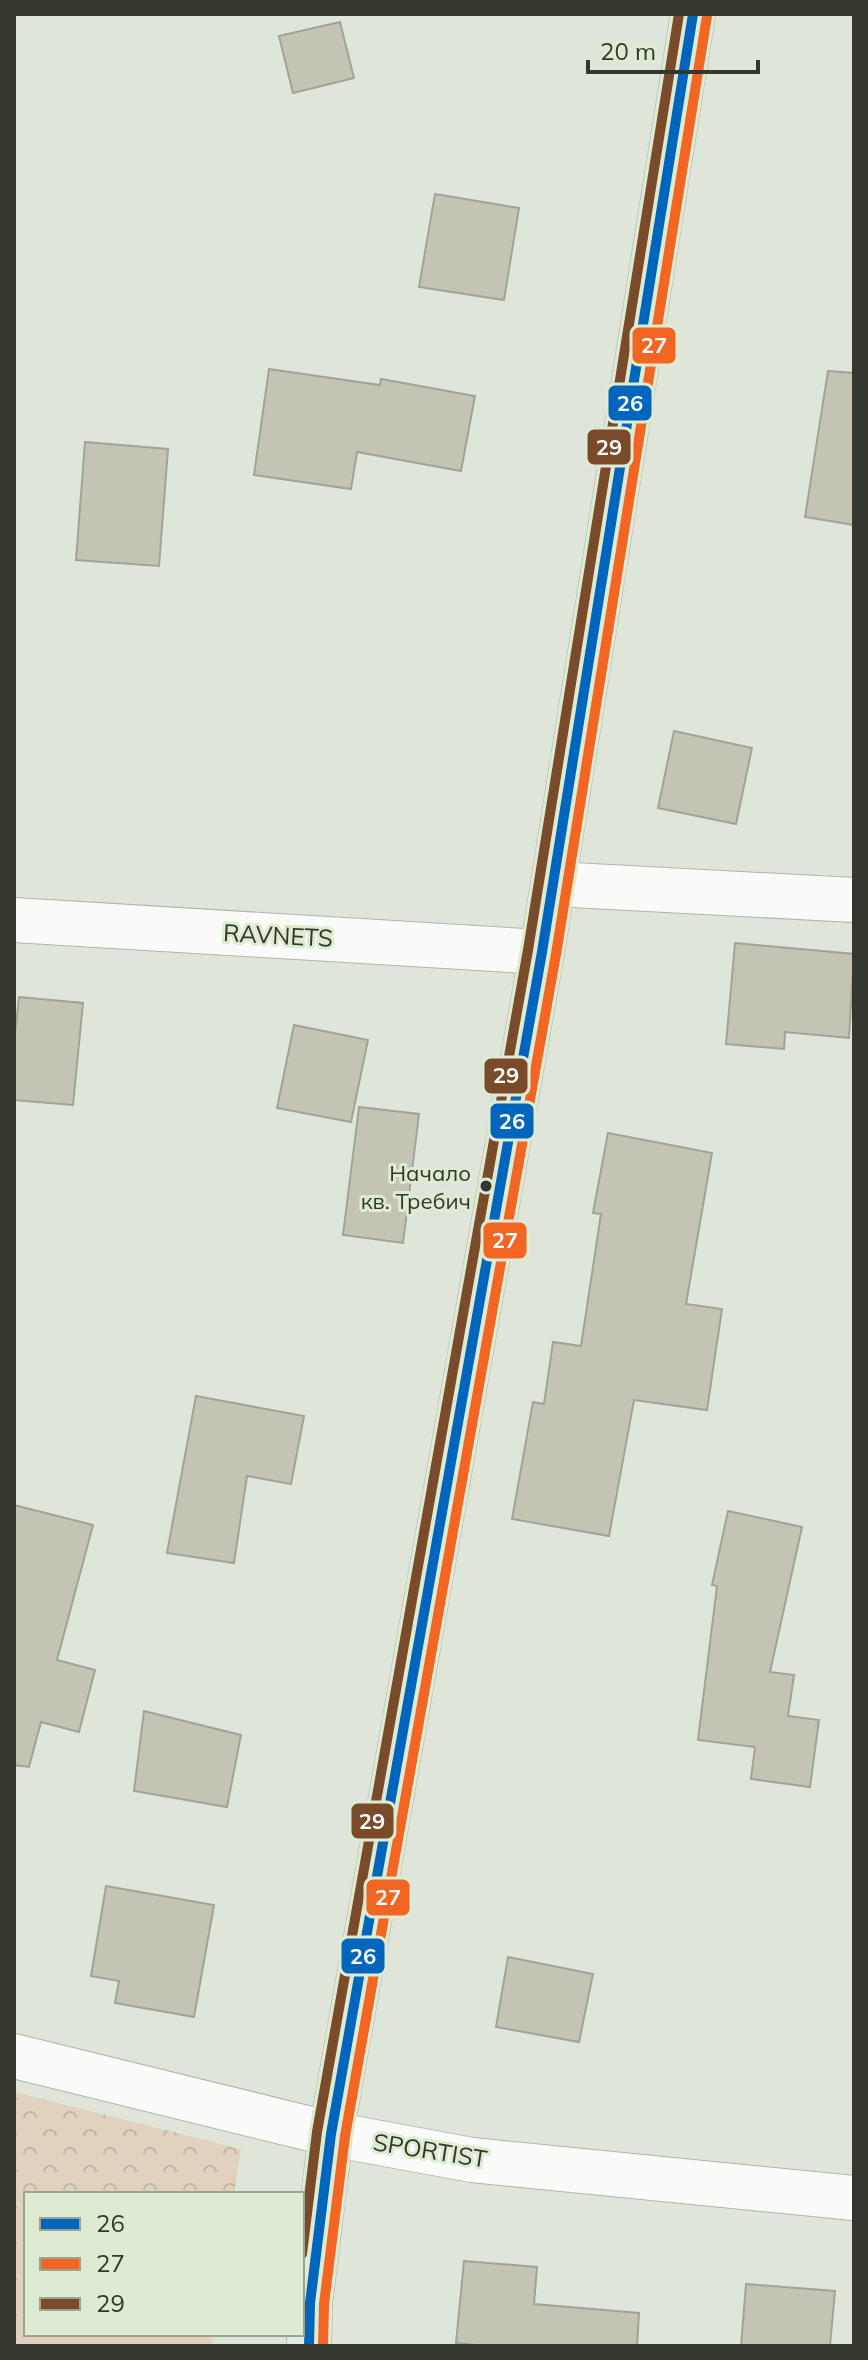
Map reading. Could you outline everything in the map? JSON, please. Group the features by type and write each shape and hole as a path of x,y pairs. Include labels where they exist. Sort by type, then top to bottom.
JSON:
{"main road":[{"path":"309,2346 310,2303 331,2134 554,884 693,14"}],"street":[{"path":"554,884 854,900"},
{"name":"RAVNETS","path":"14,920 542,952"},
{"name":"SPORTIST","path":"14,2056 331,2134 472,2160 854,2198"}],"green space":[{"path":"14,2092 241,2149 234,2192 24,2192 24,2336 213,2336 212,2346 14,2346"}],"building":[{"path":"340,22 354,78 293,93 279,36"},
{"path":"435,194 519,208 504,300 419,287"},
{"path":"269,369 380,385 381,379 475,396 461,471 357,452 351,489 254,475"},
{"path":"828,371 854,373 854,525 805,517"},
{"path":"85,442 168,449 159,566 76,560"},
{"path":"674,731 752,748 736,824 658,808"},
{"path":"735,943 854,954 849,1038 785,1032 784,1049 726,1044"},
{"path":"19,997 83,1003 73,1105 14,1100 14,1043"},
{"path":"294,1025 368,1040 351,1122 277,1108"},
{"path":"359,1107 419,1114 403,1243 343,1235"},
{"path":"608,1133 712,1153 686,1304 722,1309 707,1410 634,1400 609,1536 512,1519 533,1402 544,1404 553,1342 581,1346 601,1214 593,1213"},
{"path":"196,1396 304,1416 291,1484 247,1476 234,1563 167,1553"},
{"path":"14,1505 93,1525 57,1660 95,1670 79,1732 41,1722 29,1767 14,1765"},
{"path":"728,1511 802,1527 770,1672 794,1675 788,1716 819,1720 810,1787 751,1779 755,1747 698,1740 717,1586 712,1585"},
{"path":"144,1711 241,1735 227,1807 134,1791"},
{"path":"106,1886 214,1905 194,2017 115,2003 119,1981 91,1976"},
{"path":"508,1957 593,1974 579,2042 496,2027"},
{"path":"464,2261 537,2267 534,2304 639,2313 637,2346 487,2346 456,2343"},
{"path":"746,2284 835,2291 830,2346 741,2346"}],"transit line":[{"name":"29","path":"304,2238 317,2132 528,950 679,14"},
{"name":"26","path":"309,2346 310,2303 331,2134 542,952 693,14"},
{"name":"27","path":"323,2346 324,2304 345,2136 556,954 707,16"}],"place":[{"name":"Начало кв. Требич","path":"486,1186"}]}
